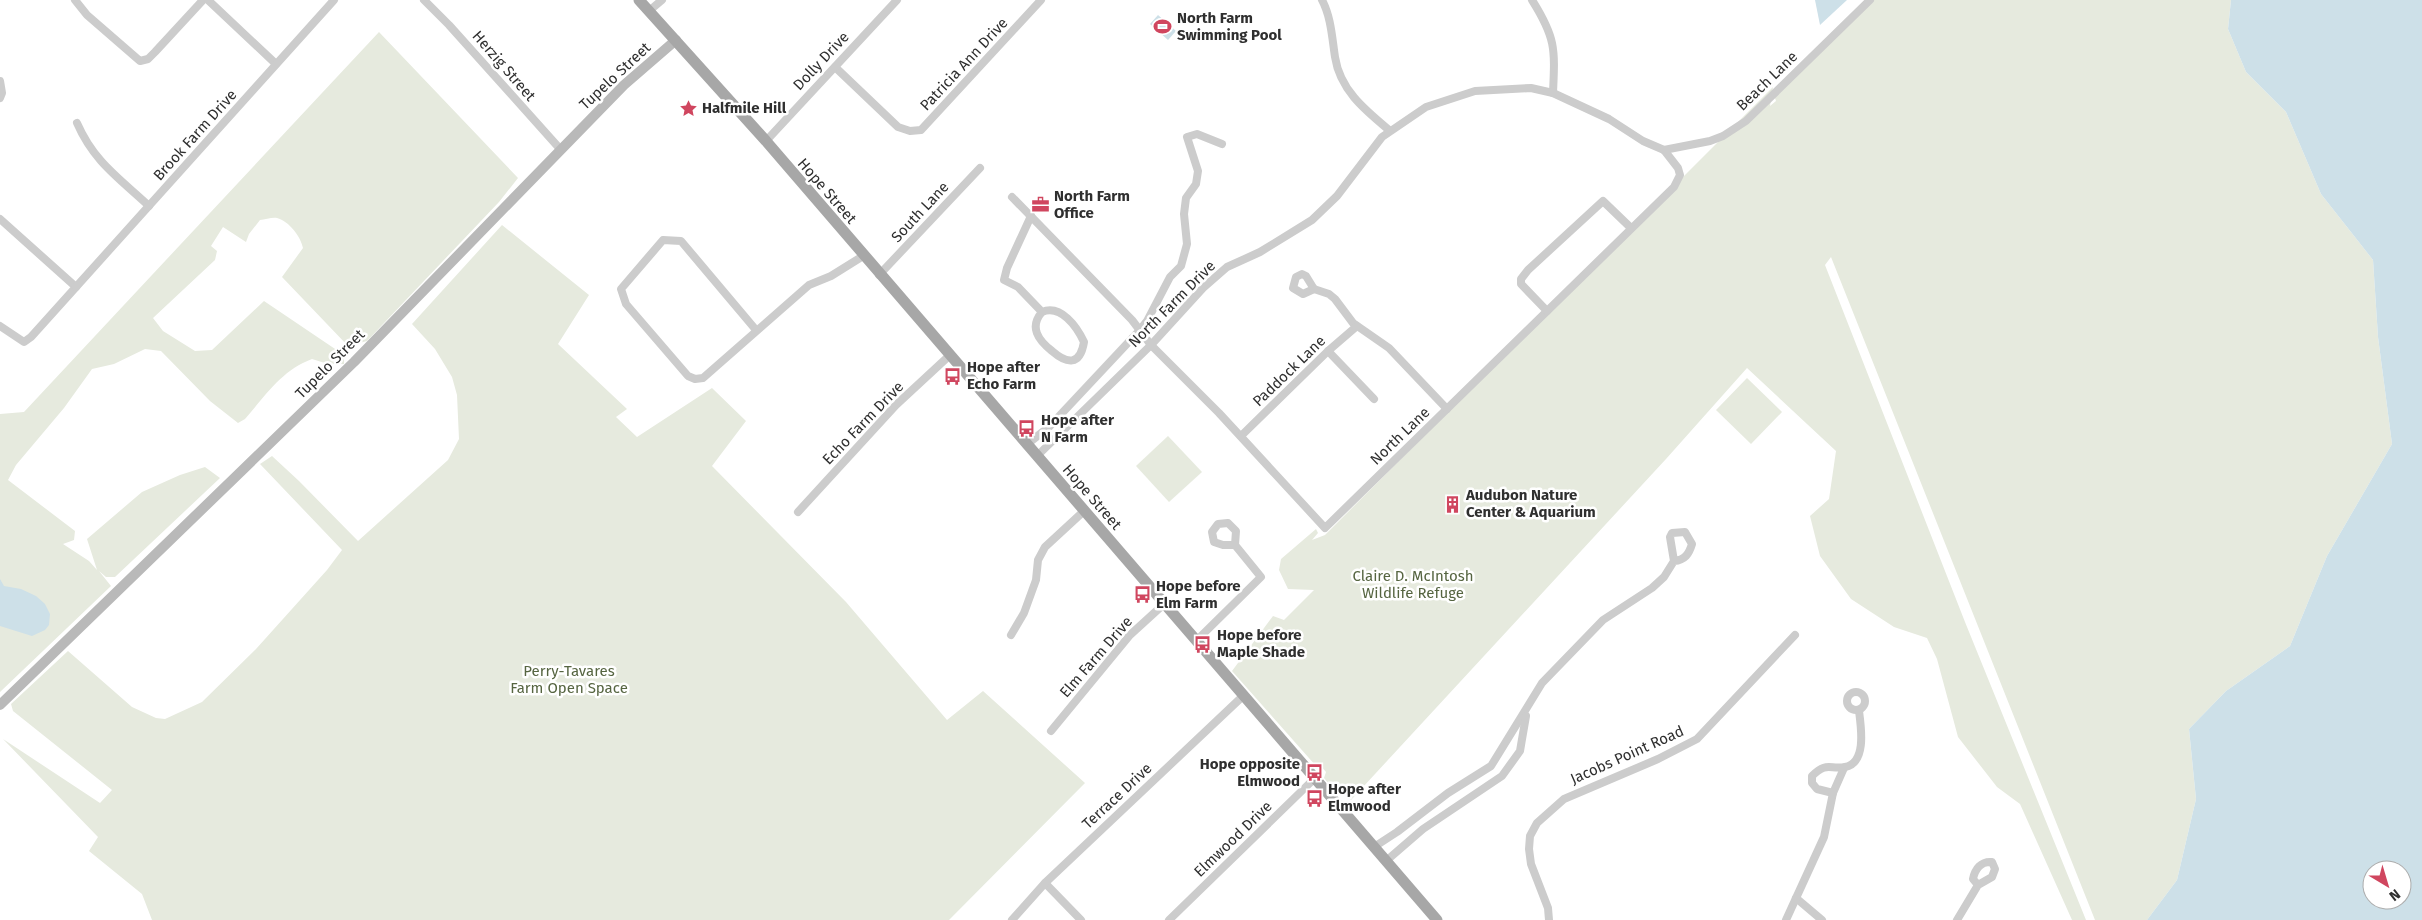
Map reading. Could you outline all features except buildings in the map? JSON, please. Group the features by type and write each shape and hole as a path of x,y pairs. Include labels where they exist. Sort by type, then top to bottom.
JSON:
{"main road":[{"name":"Hope Street","path":"639,0 766,142 1437,920"},
{"name":"Tupelo Street","path":"0,705 354,362 624,85 676,40"}],"street":[{"path":"75,1 87,15 140,61 148,59 203,0"},
{"path":"208,0 276,64"},
{"name":"Brook Farm Drive","path":"0,326 24,342 31,337 334,0"},
{"name":"Herzig Street","path":"424,0 449,24 561,150"},
{"path":"649,11 662,0"},
{"name":"Dolly Drive","path":"766,142 897,0"},
{"name":"Patricia Ann Drive","path":"835,67 898,127 913,132 921,130 1042,0"},
{"path":"1322,0 1331,26 1335,59 1345,86 1362,108 1389,130"},
{"path":"1532,0 1549,29 1553,42 1555,54 1553,93"},
{"name":"Beach Lane","path":"1664,150 1710,141 1723,136 1746,121 1870,0"},
{"path":"0,81 2,93 0,98"},
{"name":"North Farm Drive","path":"1037,456 1151,345 1173,319 1228,267 1260,252 1322,212 1389,130 1426,107 1475,91 1531,88 1553,93 1610,119 1643,142 1664,150"},
{"path":"77,124 89,149 97,159 150,206"},
{"name":"North Farm Drive","path":"1026,445 1049,427 1147,321 1170,277 1181,266 1187,244 1184,214 1186,198 1196,184 1198,171 1188,136 1197,134 1222,144"},
{"name":"North Lane","path":"1012,197 1132,320 1151,345 1241,436 1325,528 1674,187 1680,175 1678,168 1664,150"},
{"name":"South Lane","path":"879,275 980,168"},
{"path":"1547,311 1522,284 1521,279 1528,270 1604,201 1631,228"},
{"path":"1031,216 1007,268 1004,280 1018,287 1042,312"},
{"path":"0,218 76,287"},
{"path":"756,330 681,241 663,240 621,288 626,304 688,376 695,379 703,378 756,330 809,286 832,276 863,256"},
{"path":"1314,289 1329,294 1335,299 1357,326 1388,348 1447,409"},
{"path":"1049,309 1056,310 1080,332 1084,342 1083,352 1077,359 1069,362 1063,360 1040,340 1035,324 1036,319 1042,312 1049,309"},
{"name":"Paddock Lane","path":"1241,436 1328,351 1357,326"},
{"path":"1328,351 1374,400"},
{"name":"Echo Farm Drive","path":"798,512 896,406 950,355"},
{"path":"1011,635 1024,613 1036,580 1038,560 1045,547 1084,511"},
{"path":"1196,641 1261,577 1234,545"},
{"path":"1374,847 1448,792 1491,766 1542,682 1603,620 1652,588 1664,577 1674,561"},
{"name":"Elm Farm Drive","path":"1051,731 1130,636 1164,604"},
{"name":"Jacobs Point Road","path":"1549,920 1548,908 1531,864 1529,849 1530,836 1537,823 1564,799 1658,760 1698,739 1795,635"},
{"name":"Terrace Drive","path":"1012,920 1045,883 1243,696"},
{"path":"1386,862 1417,834 1495,782 1513,763 1520,751 1522,729 1531,702"},
{"path":"1833,793 1818,789 1812,783 1812,776 1818,770 1826,767 1844,768 1852,764 1858,757 1861,728 1859,711"},
{"path":"1786,920 1824,837 1833,793 1844,768"},
{"path":"1485,771 1495,782"},
{"name":"Elmwood Drive","path":"1169,920 1315,778"},
{"path":"1448,792 1458,805"},
{"path":"1408,823 1417,834"},
{"path":"1045,883 1081,920"},
{"path":"1957,920 1978,885"},
{"path":"1796,898 1822,920"}],"green space":[{"name":"Claire D. McIntosh Wildlife Refuge","path":"1870,0 2231,0 2228,29 2246,72 2286,112 2321,194 2373,260 2378,337 2392,444 2327,556 2290,646 2226,691 2189,729 2196,799 2177,880 2147,920 2095,920 1831,257 1825,265 1965,622 2086,920 2072,920 2020,804 1997,787 1958,737 1937,659 1927,638 1894,627 1851,599 1820,556 1810,516 1829,499 1836,451 1747,368 1666,459 1351,800 1327,782 1324,778 1326,772 1320,765 1316,766 1232,671 1273,616 1284,620 1314,590 1288,589 1279,570 1281,559 1316,529 1318,533 1312,540 1325,535 1773,87 1770,106 1776,101 1773,92"},
{"path":"379,32 518,178 499,202 367,341 348,346 282,277 303,248 297,234 286,222 277,218 260,220 249,234 246,242 223,227 211,246 217,251 215,260 153,318 163,331 195,351 212,350 264,301 344,355 344,364 328,364 312,359 301,364 283,376 245,419 238,423 210,401 161,351 145,349 114,364 92,369 64,408 16,465 8,480 75,531 74,540 63,544 89,561 97,570 87,539 142,492 180,475 205,467 220,478 115,577 106,577 99,571 111,586 0,692 0,414 24,412"},
{"name":"Perry-Tavares Farm Open Space","path":"502,225 589,295 558,344 627,409 616,417 637,437 712,388 746,421 712,466 846,602 947,720 983,691 1085,783 949,920 152,920 142,894 89,851 98,837 3,739 100,803 112,790 13,711 11,704 68,651 132,707 156,718 165,719 202,702 256,649 327,570 342,550 260,464 272,456 358,541 448,460 459,439 457,395 452,377 435,349 412,324"},
{"path":"1747,378 1782,412 1751,444 1716,410"},
{"path":"1168,436 1202,472 1169,502 1136,466"}],"shaded area":[{"path":"1815,0 1847,0 1820,25"},
{"path":"2231,0 2422,0 2422,920 2147,920 2177,880 2196,799 2189,729 2226,691 2290,646 2327,556 2392,444 2378,337 2373,260 2321,194 2286,112 2246,72 2228,29"},
{"name":"North Farm Swimming Pool","path":"1158,15 1176,31 1168,40 1150,24"},
{"path":"0,579 4,586 21,589 36,596 45,604 50,614 49,625 45,630 32,636 0,626"}],"place":[{"name":"North Farm Swimming Pool","path":"1163,27"},
{"name":"Halfmile Hill","path":"688,108"},
{"name":"North Farm Office","path":"1040,205"},
{"name":"Hope after Echo Farm","path":"953,376"},
{"name":"Hope after N Farm","path":"1027,429"},
{"name":"Audubon Nature Center & Aquarium","path":"1452,504"},
{"name":"Hope before Elm Farm","path":"1142,595"},
{"name":"Hope before Maple Shade","path":"1203,644"},
{"name":"Hope opposite Elmwood","path":"1314,773"},
{"name":"Hope after Elmwood","path":"1314,798"}]}
